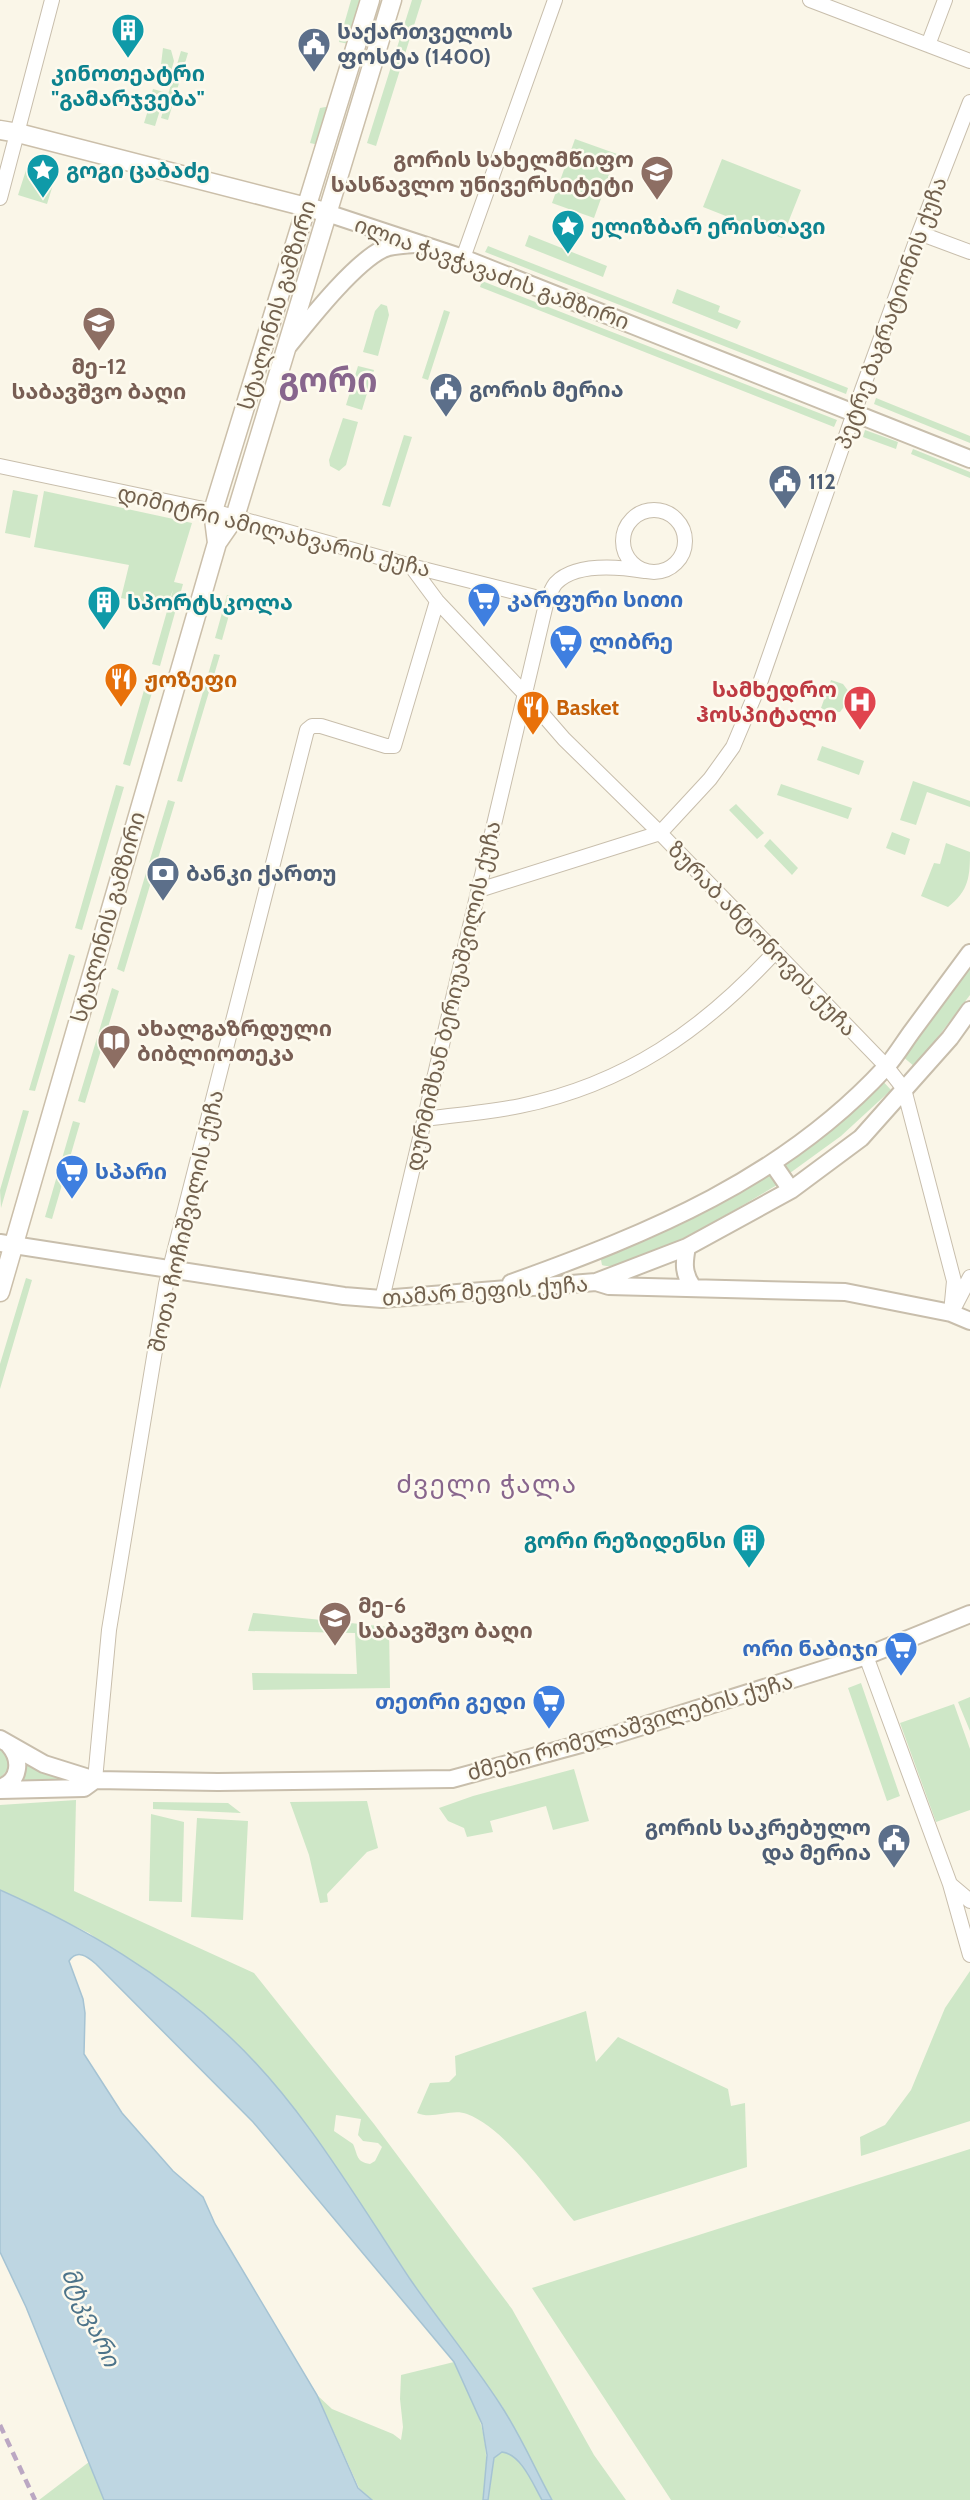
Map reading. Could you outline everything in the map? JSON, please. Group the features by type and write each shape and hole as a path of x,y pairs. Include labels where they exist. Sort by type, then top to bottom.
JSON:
{"main road":[{"name":"სტალინის გამზირი","path":"217,543 213,511 370,0"},
{"name":"სტალინის გამზირი","path":"0,1292 7,1245 217,543 235,517 392,0"},
{"name":"ილია ჭავჭავაძის გამზირი","path":"0,130 327,213"}],"street":[{"path":"0,198 52,0"},
{"path":"463,258 555,0"},
{"path":"810,0 970,61"},
{"path":"928,45 945,0"},
{"name":"პეტრე ბაგრატიონის ქუჩა","path":"478,890 660,832 710,778 733,747 760,683 919,233 970,102"},
{"name":"ილია ჭავჭავაძის გამზირი","path":"327,213 463,258 855,411 970,459"},
{"path":"919,233 970,252"},
{"path":"289,345 316,311 366,261 384,248 421,244"},
{"name":"დიმიტრი ამილახვარის ქუჩა","path":"0,466 213,511 411,566 547,600"},
{"path":"525,694 547,600 555,584 579,571 611,566 645,571 665,570 681,557 685,538 676,519 658,510 639,514 625,529 624,549 628,559 645,571"},
{"path":"611,566 624,549"},
{"name":"ზურაბ ანტონოვის ქუჩა","path":"411,566 437,601 564,739 660,832 886,1066 904,1089 954,1281 951,1313"},
{"name":"შოთა ჩოჩიშვილის ქუჩა","path":"95,1780 100,1708 116,1581 166,1284 307,730 312,726 321,726 386,746 394,746 437,601"},
{"name":"დურმიშხან ბერიუაშვილის ქუჩა","path":"382,1299 525,694"},
{"path":"424,1119 520,1106 569,1093 616,1074 660,1051 702,1022 741,989 775,952"},
{"path":"490,1291 591,1254 666,1223 728,1191 772,1164 830,1119 886,1066 970,953"},
{"path":"591,1254 587,1262 589,1274 596,1282 687,1247 733,1224 791,1190 861,1138 950,1038 970,1010"},
{"path":"772,1164 791,1190"},
{"name":"თამარ მეფის ქუჩა","path":"7,1245 344,1296 382,1299 596,1282 609,1286 692,1286 844,1292 951,1313 970,1321"},
{"path":"687,1247 684,1262 686,1277 692,1286"},
{"path":"951,1313 970,1277"},
{"name":"ძმები რომელაშვილების ქუჩა","path":"3,1740 44,1764 95,1780 218,1782 459,1778 614,1735 866,1656 970,1614"},
{"path":"866,1656 950,1884 970,1954"},
{"path":"0,1789 10,1783 18,1767 18,1758 3,1740"},
{"path":"0,1789 84,1788 95,1780"},
{"path":"950,1884 970,1901"},
{"path":"963,1930 963,1923 970,1913"}],"green space":[{"path":"351,0 362,0 349,44 339,42"},
{"path":"412,0 422,0 376,146 367,143"},
{"path":"163,48 171,50 174,61 170,75 160,73"},
{"path":"181,51 188,53 168,120 161,118"},
{"path":"153,89 164,92 160,105 149,102"},
{"path":"331,106 319,145 310,143 320,108"},
{"path":"149,107 160,110 155,126 144,123"},
{"path":"575,139 617,154 594,218 552,203"},
{"path":"722,159 801,190 782,238 703,207"},
{"path":"27,167 56,175 47,204 18,195"},
{"path":"529,235 607,266 603,277 525,246"},
{"path":"488,246 848,388 846,394 485,252"},
{"path":"482,281 837,420 834,427 480,287"},
{"path":"677,289 720,306 718,312 741,321 737,329 672,303"},
{"path":"381,304 387,306 389,315 378,356 363,352 375,311"},
{"path":"444,310 450,312 428,380 422,378"},
{"path":"358,366 374,370 362,410 346,405"},
{"path":"876,398 970,436 970,443 874,404"},
{"path":"343,418 358,422 346,465 339,471 330,466 329,460"},
{"path":"865,430 898,442 896,449 863,437"},
{"path":"404,435 412,437 390,507 382,505"},
{"path":"913,449 970,472 970,478 911,454"},
{"path":"13,490 38,495 30,538 5,533"},
{"path":"44,491 192,523 174,582 183,584 160,666 152,664 173,590 166,607 121,598 129,565 34,547"},
{"path":"227,595 234,597 222,640 215,638"},
{"path":"214,654 220,655 182,782 177,781"},
{"path":"831,680 843,684 849,692 846,704 840,712 830,712 821,708"},
{"path":"146,683 154,686 130,766 123,764"},
{"path":"822,746 864,761 859,775 817,760"},
{"path":"913,781 970,801 970,807 927,792 916,825 900,820"},
{"path":"781,784 852,808 848,819 777,795"},
{"path":"116,785 124,787 82,930 75,928"},
{"path":"168,800 175,802 124,972 117,969"},
{"path":"736,804 764,833 757,839 729,810"},
{"path":"892,832 910,839 905,855 886,848"},
{"path":"770,839 798,868 792,875 764,846"},
{"path":"946,843 970,852 967,882 960,895 948,907 921,896 934,863 940,864"},
{"path":"69,954 75,956 35,1091 29,1090"},
{"path":"970,964 970,995 915,1067 901,1055"},
{"path":"112,988 119,991 85,1103 78,1101"},
{"path":"880,1078 891,1090 841,1136 790,1173 781,1160"},
{"path":"23,1110 29,1111 1,1208 0,1190"},
{"path":"73,1121 80,1123 52,1219 45,1217"},
{"path":"768,1171 777,1185 717,1220 662,1249 637,1259 616,1265 602,1265 603,1254"},
{"path":"26,1278 32,1280 0,1389 0,1364"},
{"path":"253,1613 389,1627 390,1688 253,1690 252,1673 357,1674 355,1633 248,1631"},
{"path":"861,1683 900,1796 887,1801 848,1688"},
{"path":"970,1697 970,1731 958,1702"},
{"path":"954,1704 970,1749 970,1810 936,1822 900,1723"},
{"path":"0,1746 6,1750 10,1767 0,1778"},
{"path":"22,1757 85,1780 16,1781"},
{"path":"574,1769 589,1821 553,1830 546,1806 490,1821 493,1832 467,1837 464,1828 448,1821 439,1808 473,1796"},
{"path":"76,1800 74,1891 254,1973 374,2124 512,2309 594,2455 626,2500 552,2500 502,2406 411,2280 325,2150 280,2093 233,2040 89,1933 0,1890 0,1805","holes":["336,2115 361,2119 358,2135 363,2141 378,2143 382,2147 375,2161 370,2164 360,2160 353,2144 334,2131"]},
{"path":"367,1801 378,1848 367,1852 327,1894 328,1902 320,1903 309,1855 290,1802"},
{"path":"153,1802 228,1803 241,1813 153,1809"},
{"path":"151,1814 184,1822 182,1902 149,1901"},
{"path":"197,1818 248,1821 243,1920 191,1917"},
{"path":"970,1971 970,2121 861,2156 860,2137 885,2125 911,2090 945,2008"},
{"path":"586,2011 596,2062 618,2037 728,2089 731,2106 745,2103 747,2167 574,2221 525,2161 482,2122 467,2114 455,2112 429,2115 417,2113 430,2083 449,2082 456,2075 455,2056"},
{"path":"970,2149 970,2500 671,2500 532,2288"},
{"path":"454,2362 471,2397 482,2428 486,2461 483,2500 372,2500 359,2488 317,2395 332,2409 393,2434 401,2440 403,2427 400,2399 401,2375"},
{"path":"502,2452 509,2454 521,2464 542,2500 488,2500 494,2458"},
{"path":"89,2462 104,2500 39,2500"}],"water":[{"name":"მტკვარი","path":"0,1890 63,1920 151,1973 206,2015 258,2065 305,2123 349,2185 410,2279 489,2388 514,2427 552,2500 542,2500 521,2464 509,2454 502,2452 494,2458 488,2500 483,2500 487,2455 482,2424 454,2362 253,2122 96,1964 86,1956 75,1955 69,1961 83,1999 84,2054 122,2113 173,2171 203,2197 215,2224 317,2395 358,2488 372,2500 104,2500 26,2307 0,2252"}],"railway":[{"path":"0,2425 35,2500"}],"place":[{"name":"კინოთეატრი \"გამარჯვება\"","path":"128,59"},
{"name":"საქართველოს ფოსტა (1400)","path":"314,73"},
{"name":"გოგი ცაბაძე","path":"43,199"},
{"name":"გორის სახელმწიფო სასწავლო უნივერსიტეტი","path":"657,201"},
{"name":"ელიზბარ ერისთავი","path":"568,255"},
{"name":"მე-12 საბავშვო ბაღი","path":"99,352"},
{"name":"გორის მერია","path":"446,418"},
{"name":"112","path":"785,510"},
{"name":"კარფური სითი","path":"484,628"},
{"name":"სპორტსკოლა","path":"104,631"},
{"name":"ლიბრე","path":"566,670"},
{"name":"ჟოზეფი","path":"121,708"},
{"name":"სამხედრო ჰოსპიტალი","path":"860,731"},
{"name":"Basket","path":"533,736"},
{"name":"ბანკი ქართუ","path":"163,902"},
{"name":"ახალგაზრდული ბიბლიოთეკა","path":"114,1070"},
{"name":"სპარი","path":"72,1200"},
{"name":"გორი რეზიდენსი","path":"749,1569"},
{"name":"მე-6 საბავშვო ბაღი","path":"335,1647"},
{"name":"ორი ნაბიჯი","path":"901,1677"},
{"name":"თეთრი გედი","path":"549,1730"},
{"name":"გორის საკრებულო და მერია","path":"894,1869"}],"district":[{"name":"გორი","path":"328,380"},
{"name":"ძველი ჭალა","path":"487,1484"}]}
